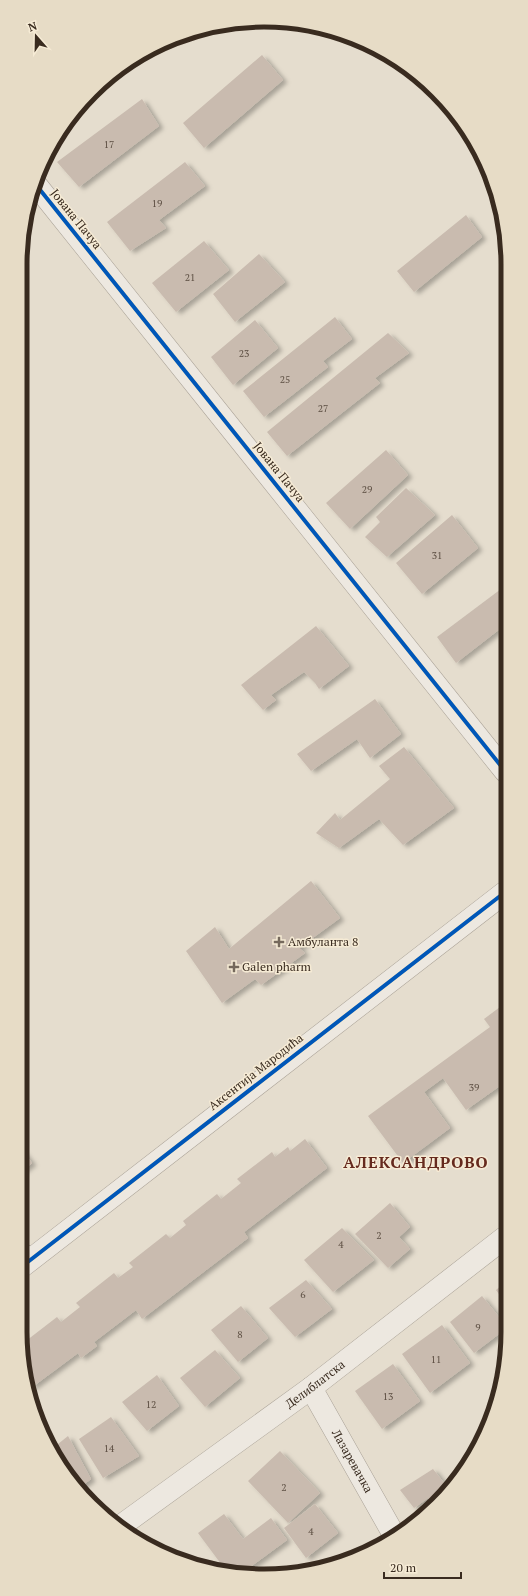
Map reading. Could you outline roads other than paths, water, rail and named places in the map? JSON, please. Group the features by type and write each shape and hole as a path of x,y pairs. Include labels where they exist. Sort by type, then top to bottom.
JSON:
{"street":[{"name":"Јована Пачуа","path":"40,189 501,766"},
{"name":"Аксентија Мародића","path":"27,1256 501,894"},
{"name":"Делиблатска","path":"124,1523 311,1388 501,1240"},
{"name":"Лазаревачка","path":"311,1388 392,1531"}],"place":[{"name":"Амбуланта 8","path":"279,942"},
{"name":"Galen pharm","path":"234,967"}],"district":[{"name":"АЛЕКСАНДРОВО","path":"416,1162"}]}
